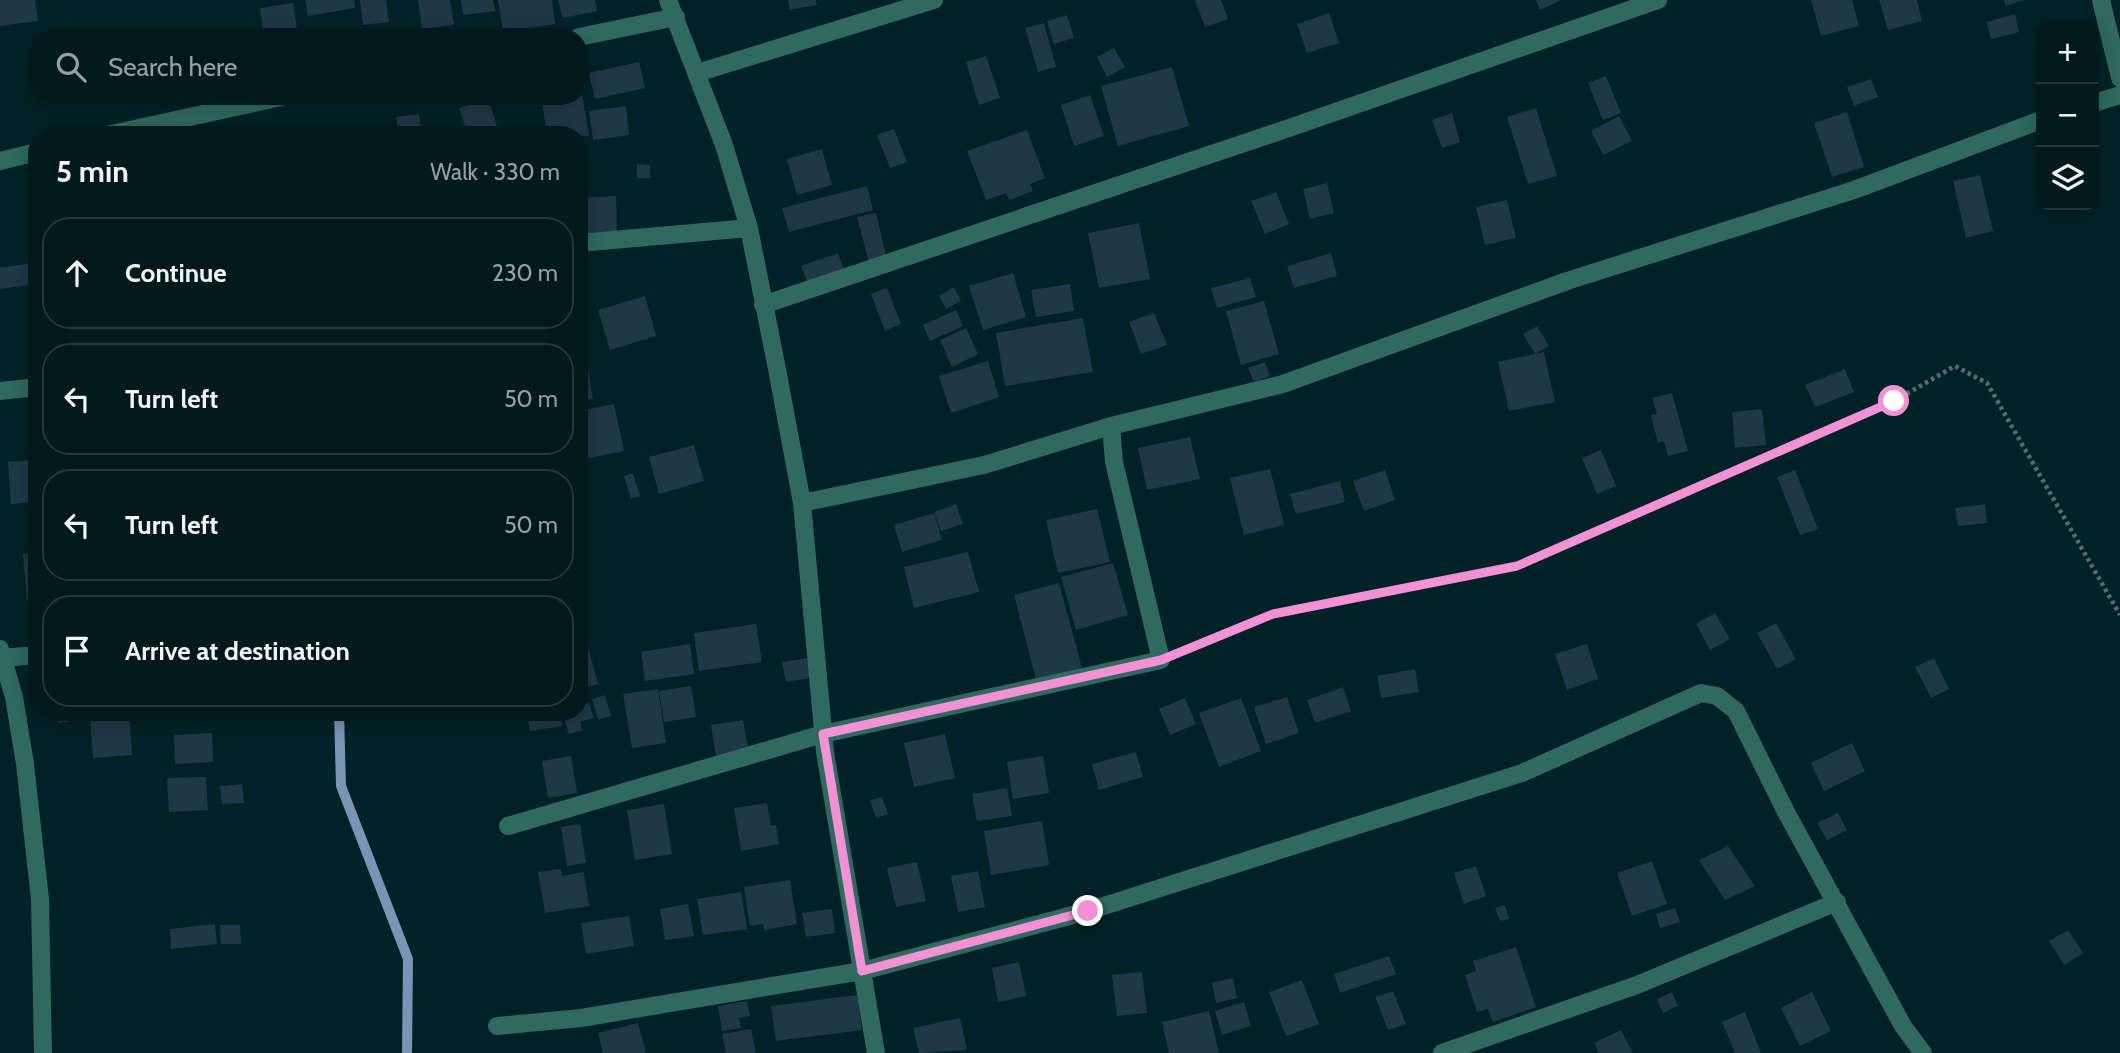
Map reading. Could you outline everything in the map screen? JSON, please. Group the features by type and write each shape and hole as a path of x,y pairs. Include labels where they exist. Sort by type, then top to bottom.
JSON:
{"street":[{"path":"668,0 724,145 749,228 802,503 823,734 876,1053"},
{"path":"697,73 934,0"},
{"path":"762,304 1289,128 1658,0"},
{"path":"2101,0 2120,78"},
{"path":"588,35 676,17"},
{"path":"2099,101 2120,95"},
{"path":"148,126 245,105"},
{"path":"802,503 984,465 1111,426 1283,384 1567,281 1854,190 2036,122"},
{"path":"0,161 28,154"},
{"path":"588,242 749,228"},
{"path":"0,391 28,388"},
{"path":"508,826 823,734 1161,660 1114,461 1111,426"},
{"path":"28,654 1,653 14,697 36,859 43,1053"},
{"path":"497,1026 581,1018 862,971 1088,911 1522,773 1701,693 1717,696 1736,712 1786,812 1838,902 1903,1026 1923,1053"},
{"path":"1442,1053 1637,985 1838,902"}],"path":[{"path":"1161,660 1273,614 1517,566 1894,401 1955,366 1987,383 2120,615"}],"building":[{"path":"0,0 35,0 38,21 0,26"},
{"path":"305,0 354,0 355,8 308,16"},
{"path":"360,0 386,0 389,22 363,25"},
{"path":"418,0 450,0 454,25 422,28"},
{"path":"461,0 493,0 495,11 463,15"},
{"path":"498,0 552,0 555,24 502,28"},
{"path":"558,0 595,0 597,11 563,18"},
{"path":"788,0 816,0 817,5 790,10"},
{"path":"1195,0 1221,0 1228,19 1205,27"},
{"path":"1536,0 1562,0 1540,10"},
{"path":"1811,0 1852,0 1859,26 1821,36"},
{"path":"1879,0 1917,0 1922,21 1888,30"},
{"path":"2004,0 2024,0 2006,6"},
{"path":"293,3 297,28 263,28 260,8"},
{"path":"1329,13 1339,43 1307,53 1297,24"},
{"path":"2015,14 2019,32 1991,39 1987,22"},
{"path":"1067,15 1074,38 1054,44 1047,21"},
{"path":"1044,23 1056,67 1038,72 1025,28"},
{"path":"1114,48 1125,67 1107,77 1097,57"},
{"path":"986,56 1000,98 979,105 966,62"},
{"path":"639,62 645,88 595,99 589,73"},
{"path":"1172,67 1189,126 1118,146 1101,86"},
{"path":"1606,76 1621,113 1603,120 1588,83"},
{"path":"1871,79 1878,97 1854,106 1847,87"},
{"path":"1090,95 1104,136 1074,146 1061,105"},
{"path":"490,105 497,126 465,126 459,108"},
{"path":"542,105 584,105 587,126 546,126"},
{"path":"626,106 629,135 593,140 589,111"},
{"path":"1536,108 1557,176 1528,184 1507,117"},
{"path":"1847,112 1864,167 1832,177 1814,123"},
{"path":"1452,113 1460,142 1442,148 1432,120"},
{"path":"419,114 421,126 398,126 396,117"},
{"path":"1619,116 1632,141 1603,155 1591,131"},
{"path":"894,129 907,162 890,168 877,135"},
{"path":"1027,130 1045,178 1030,184 1033,191 1009,200 1006,193 986,200 967,151"},
{"path":"822,149 832,185 797,195 787,159"},
{"path":"637,164 650,165 650,178 637,178"},
{"path":"1980,175 1993,231 1966,238 1953,181"},
{"path":"1327,183 1334,213 1310,219 1303,189"},
{"path":"867,186 873,210 789,232 782,208"},
{"path":"1276,192 1289,224 1265,234 1251,201"},
{"path":"616,196 617,235 588,237 588,198"},
{"path":"1507,200 1516,238 1485,245 1476,207"},
{"path":"876,213 887,259 869,263 857,217"},
{"path":"1139,223 1150,279 1099,288 1088,233"},
{"path":"838,253 844,270 807,282 801,266"},
{"path":"1331,253 1337,276 1294,288 1287,266"},
{"path":"28,263 28,285 0,289 0,268"},
{"path":"1013,273 1026,317 983,330 969,286"},
{"path":"1250,278 1256,297 1217,308 1211,288"},
{"path":"1070,284 1074,311 1036,317 1031,290"},
{"path":"954,287 961,301 946,309 939,296"},
{"path":"887,288 901,324 885,331 871,294"},
{"path":"645,296 656,336 610,350 598,310"},
{"path":"1264,301 1279,354 1241,365 1226,311"},
{"path":"956,310 963,326 930,341 923,325"},
{"path":"1154,313 1167,345 1141,354 1129,322"},
{"path":"1083,318 1093,372 1005,386 996,333"},
{"path":"1537,326 1549,346 1535,354 1523,334"},
{"path":"966,328 978,354 952,367 940,340"},
{"path":"1544,352 1555,402 1509,411 1498,362"},
{"path":"988,361 999,397 951,413 939,376"},
{"path":"1265,362 1270,376 1254,382 1248,368"},
{"path":"588,368 593,399 588,400"},
{"path":"1845,369 1854,392 1815,407 1805,385"},
{"path":"1672,393 1688,451 1668,456 1664,441 1658,443 1651,415 1657,414 1652,398"},
{"path":"614,404 624,451 588,458 588,409"},
{"path":"1762,409 1766,445 1735,448 1732,412"},
{"path":"1190,437 1200,479 1147,490 1138,448"},
{"path":"694,445 704,481 659,494 649,457"},
{"path":"1601,450 1616,486 1597,494 1582,458"},
{"path":"28,460 28,502 11,504 8,462"},
{"path":"1270,469 1284,525 1244,535 1230,478"},
{"path":"1385,470 1395,500 1364,511 1353,481"},
{"path":"1795,470 1818,529 1800,535 1777,477"},
{"path":"633,473 640,496 631,499 624,476"},
{"path":"1340,481 1345,502 1296,514 1290,494"},
{"path":"956,504 963,524 941,531 934,512"},
{"path":"1985,504 1987,523 1958,526 1955,508"},
{"path":"1097,509 1110,562 1058,573 1046,520"},
{"path":"934,513 942,540 902,552 894,525"},
{"path":"968,552 979,592 914,608 904,567"},
{"path":"28,553 27,601 23,554"},
{"path":"1113,563 1128,615 1076,630 1061,577"},
{"path":"1059,583 1082,668 1036,679 1014,595"},
{"path":"1715,613 1730,639 1710,650 1696,624"},
{"path":"1776,623 1796,659 1777,669 1757,633"},
{"path":"756,624 762,662 699,671 694,633"},
{"path":"690,644 694,674 645,681 641,652"},
{"path":"1587,644 1598,679 1567,690 1555,654"},
{"path":"588,647 598,684 588,687"},
{"path":"813,657 816,677 786,682 782,662"},
{"path":"1934,658 1949,689 1931,698 1915,667"},
{"path":"1415,669 1419,692 1381,698 1377,676"},
{"path":"691,686 696,717 664,722 659,691"},
{"path":"1343,687 1351,711 1315,723 1307,700"},
{"path":"658,689 666,743 632,748 623,694"},
{"path":"605,695 611,716 598,720 592,699"},
{"path":"1287,697 1299,733 1266,744 1254,707"},
{"path":"1185,698 1196,724 1170,735 1159,709"},
{"path":"1241,698 1261,751 1219,767 1199,713"},
{"path":"588,703 594,718 588,720"},
{"path":"743,720 749,752 716,758 711,725"},
{"path":"90,721 130,721 132,755 93,758"},
{"path":"528,721 561,721 562,726 530,731"},
{"path":"565,721 584,721 580,722 582,730 569,734"},
{"path":"212,733 213,762 175,764 174,735"},
{"path":"945,734 955,778 914,787 904,743"},
{"path":"1852,743 1865,771 1824,791 1811,763"},
{"path":"1136,752 1143,777 1099,790 1092,764"},
{"path":"571,756 577,793 548,798 542,761"},
{"path":"1043,756 1049,793 1013,799 1007,762"},
{"path":"206,777 208,810 169,812 167,778"},
{"path":"242,784 244,803 222,804 220,786"},
{"path":"1007,788 1012,816 977,821 972,794"},
{"path":"882,797 888,814 876,818 870,800"},
{"path":"767,803 771,826 776,825 779,844 741,851 734,808"},
{"path":"664,804 672,854 635,860 627,810"},
{"path":"1838,813 1847,830 1827,840 1817,823"},
{"path":"1042,821 1049,865 991,875 984,831"},
{"path":"580,824 586,863 567,866 561,827"},
{"path":"1728,846 1755,886 1725,900 1699,860"},
{"path":"1652,861 1667,904 1632,916 1617,873"},
{"path":"917,862 926,901 896,907 887,868"},
{"path":"1476,866 1486,896 1464,904 1454,873"},
{"path":"561,869 562,876 584,872 589,906 545,913 538,872"},
{"path":"978,871 985,907 958,912 951,876"},
{"path":"790,880 797,924 764,930 763,924 750,926 744,887"},
{"path":"741,892 747,929 703,935 697,899"},
{"path":"688,904 694,936 665,940 660,909"},
{"path":"1505,905 1509,919 1500,921 1495,908"},
{"path":"1675,908 1680,922 1660,928 1656,914"},
{"path":"832,909 835,933 806,937 802,913"},
{"path":"629,916 634,946 586,954 581,923"},
{"path":"215,924 217,944 171,949 170,929"},
{"path":"220,925 240,925 241,944 221,944"},
{"path":"2068,930 2083,953 2064,965 2049,941"},
{"path":"1516,947 1536,1007 1493,1022 1488,1009 1477,1012 1465,975 1476,971 1473,961"},
{"path":"1389,956 1396,974 1340,993 1334,974"},
{"path":"1019,962 1026,996 998,1002 992,968"},
{"path":"1142,972 1147,1013 1117,1016 1112,975"},
{"path":"1233,978 1237,998 1216,1003 1212,983"},
{"path":"1302,980 1319,1024 1286,1036 1269,992"},
{"path":"1393,991 1406,1024 1388,1030 1375,997"},
{"path":"1672,992 1678,1006 1663,1013 1657,999"},
{"path":"1812,992 1831,1031 1800,1046 1781,1008"},
{"path":"857,995 862,1030 776,1041 771,1006"},
{"path":"747,1001 750,1016 739,1018 741,1028 722,1031 718,1006"},
{"path":"1244,1002 1251,1026 1222,1035 1215,1011"},
{"path":"1209,1011 1219,1053 1169,1053 1162,1022"},
{"path":"1745,1012 1761,1053 1735,1053 1722,1022"},
{"path":"960,1018 967,1050 919,1053 913,1028"},
{"path":"638,1023 646,1053 603,1053 598,1033"},
{"path":"751,1029 756,1053 726,1053 722,1034"},
{"path":"1621,1030 1633,1053 1599,1053 1594,1043"}],"waterway":[{"path":"339,721 341,786 408,959 407,1053"}],"route":[{"path":"1088,911 862,971 823,734 1161,660 1273,614 1517,566 1894,401"}]}
